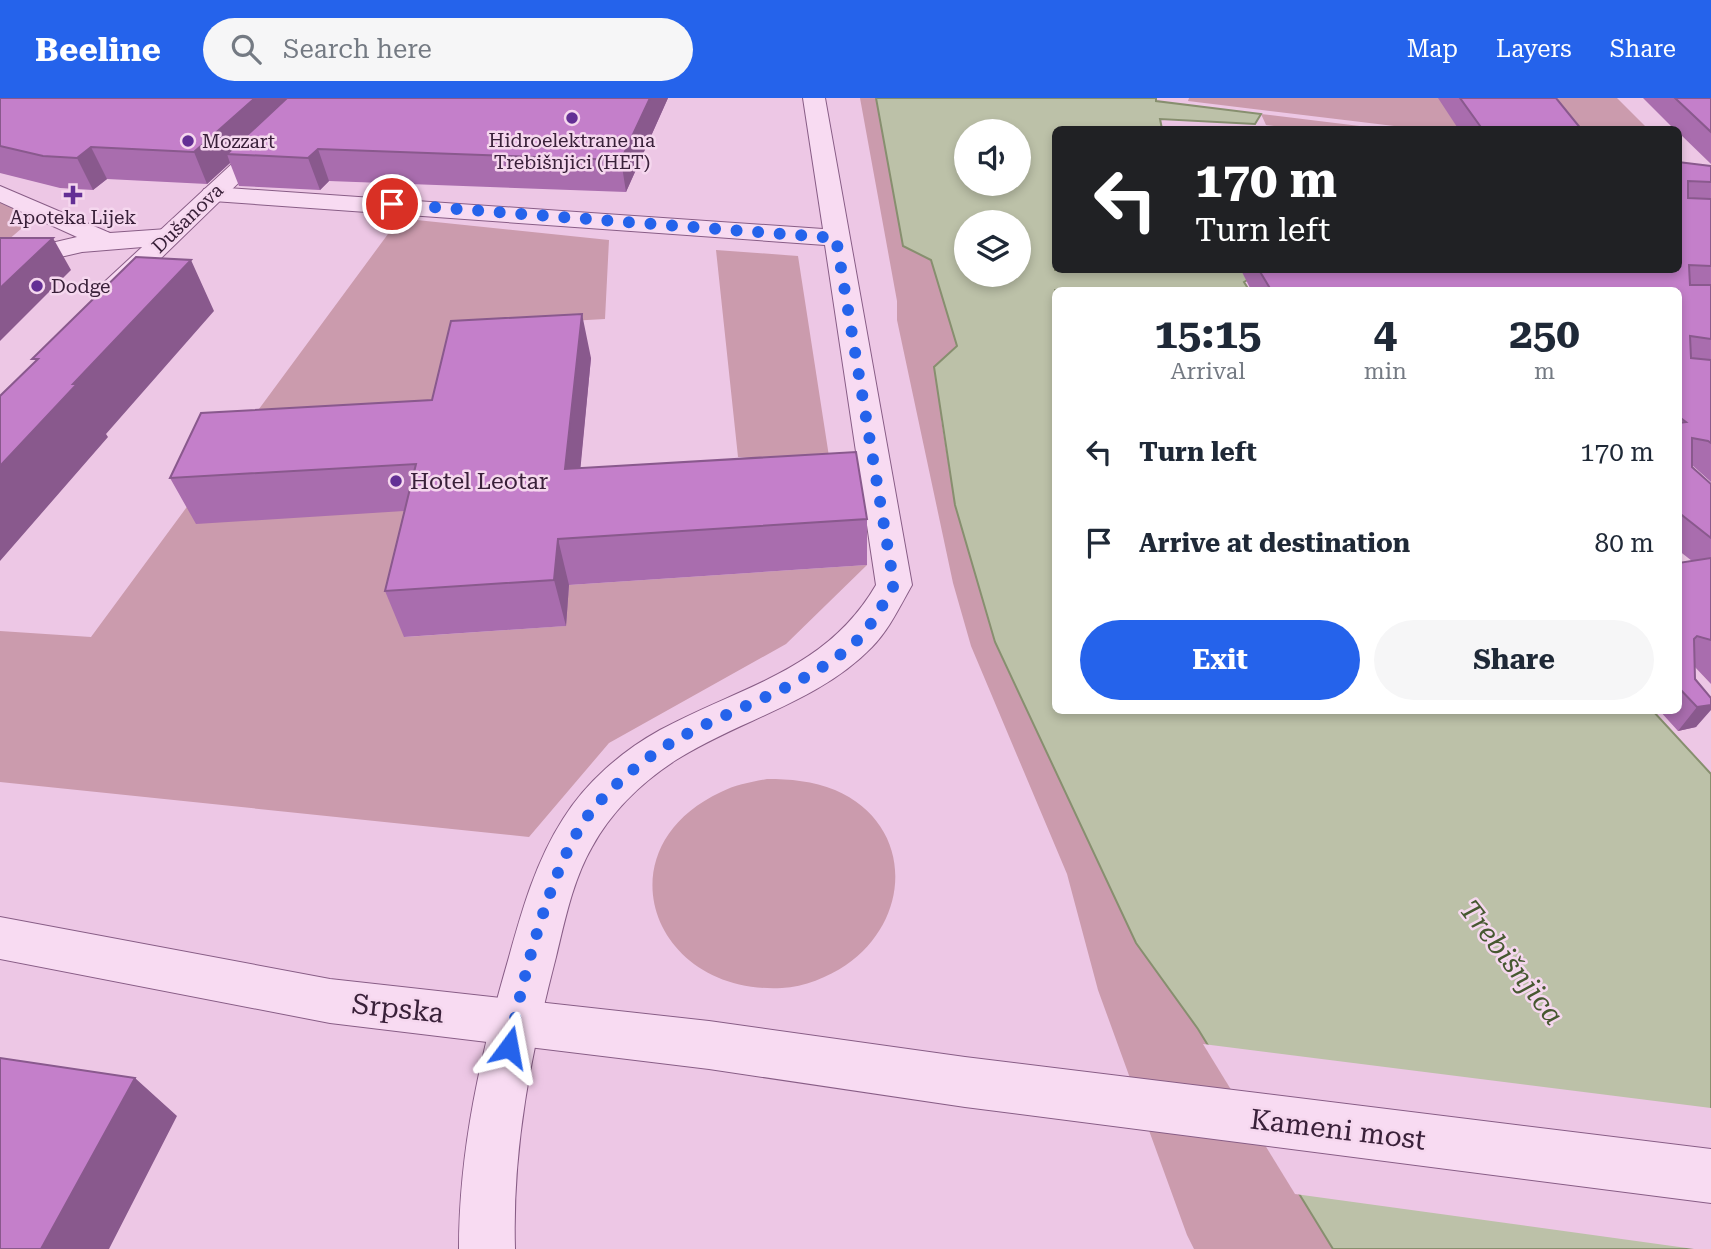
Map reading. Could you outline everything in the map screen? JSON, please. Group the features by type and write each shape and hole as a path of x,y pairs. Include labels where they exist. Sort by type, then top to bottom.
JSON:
{"street":[{"name":"Dušanova","path":"87,314 316,98"},
{"path":"486,1249 485,1211 492,1133 514,1020 547,905 569,847 593,810 631,772 674,742 811,674 853,645 878,614 894,585 814,98"},
{"path":"0,193 104,240"},
{"path":"213,194 836,238"},
{"path":"0,263 50,249 104,240 167,237"},
{"name":"Srpska","path":"0,938 330,1001 514,1020 965,1082"},
{"name":"Kameni most","path":"965,1082 1711,1177"}],"shaded area":[{"path":"860,98 876,98 903,246 931,260 957,346 941,419 955,505 995,643 1136,943 1198,1029 1333,1249 1194,1249 1187,1235 1098,990 1067,874 971,646 953,583 897,320 897,301"},
{"path":"1189,98 1617,98 1645,126 1394,126 1188,101"},
{"path":"1261,114 1359,126 1274,126 1266,125"},
{"path":"0,198 36,216 0,247"},
{"path":"407,219 609,240 605,319 462,327 432,510 405,637 565,626 569,585 867,565 786,644 609,743 529,837 0,782 0,631 91,637 388,234"},
{"path":"716,250 798,256 830,463 738,457"},
{"path":"767,779 818,784 861,805 879,825 891,848 895,873 893,898 884,923 868,946 832,974 816,981 782,988 737,984 700,968 673,944 657,914 653,880 661,847 684,817 721,792"}],"water":[{"name":"Trebišnjica","path":"876,98 1156,98 1156,101 1261,114 1255,124 1160,119 1161,126 1052,126 1052,273 1256,275 1244,282 1247,287 1052,287 1052,714 1656,714 1711,774 1711,1249 1333,1249 1198,1029 1136,943 995,642 955,505 934,367 957,346 931,260 903,246"}],"pier":[{"path":"1203,1044 1711,1108 1711,1249 1694,1249 1295,1194"}],"building":[{"path":"0,98 255,98 194,152 91,147 77,158 43,156 0,146"},
{"path":"287,98 650,98 621,160 318,149 308,158 227,154"},
{"path":"1460,98 1556,98 1579,126 1480,126"},
{"path":"1675,98 1711,98 1711,132"},
{"path":"1682,162 1711,166 1711,182 1688,181 1688,198 1711,199 1711,266 1689,265 1690,285 1711,285 1711,339 1690,336 1691,358 1711,360 1711,443 1692,438 1692,467 1711,484 1711,538 1682,515 1682,422 1686,422 1682,419 1682,287 1269,287 1261,273 1682,273"},
{"path":"0,238 53,238 0,288"},
{"path":"136,257 191,260 73,384 77,384 0,466 0,396 38,359 32,359"},
{"path":"582,314 565,469 856,452 867,519 558,539 554,580 385,591 416,464 170,478 201,413 432,400 451,321"},
{"path":"1711,558 1711,640 1697,636 1694,639 1695,679 1711,698 1711,705 1697,707 1682,691 1682,562"},
{"path":"0,1058 135,1078 41,1249 0,1249"}],"place":[{"name":"Hidroelektrane na Trebišnjici (HET)","path":"572,118"},
{"name":"Mozzart","path":"188,141"},
{"name":"Apoteka Lijek","path":"73,195"},
{"name":"Dodge","path":"37,286"},
{"name":"Hotel Leotar","path":"396,481"}],"route":[{"path":"392,204 836,238 894,585 878,614 853,645 811,674 674,742 631,772 593,810 569,847 547,905 514,1020 509,1047"}]}
